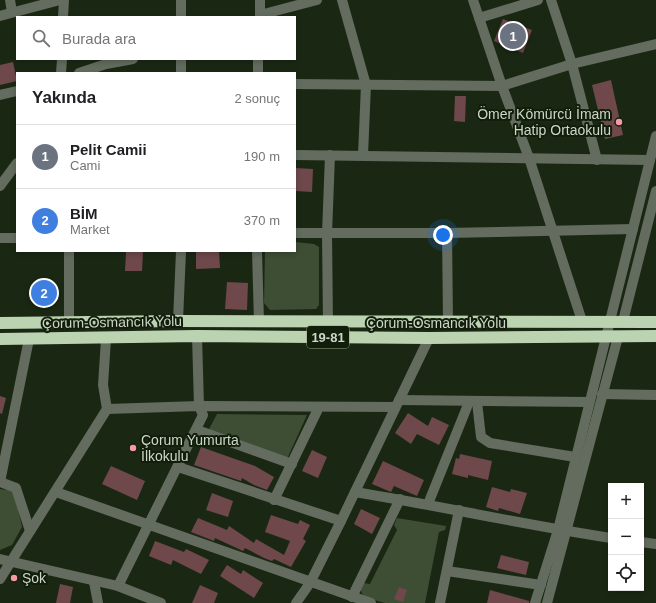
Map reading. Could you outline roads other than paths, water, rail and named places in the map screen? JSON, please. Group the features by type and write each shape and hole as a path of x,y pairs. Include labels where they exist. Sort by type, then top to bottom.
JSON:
{"highway":[{"name":"Çorum-Osmancık Yolu","path":"0,323 178,321 328,323 448,321 656,322"},
{"name":"Çorum-Osmancık Yolu","path":"0,339 197,336 429,338 656,336"}],"street":[{"path":"10,0 12,12"},
{"path":"0,16 60,0"},
{"path":"64,0 64,16"},
{"path":"181,0 181,16"},
{"path":"260,0 260,16 317,0"},
{"path":"342,0 366,85 363,155"},
{"path":"473,0 502,86 529,158 582,321"},
{"path":"479,18 538,0"},
{"path":"551,0 572,64 597,160"},
{"path":"296,84 502,86 572,64 656,44"},
{"path":"61,72 62,60"},
{"path":"86,72 106,69 130,60"},
{"path":"181,60 181,72"},
{"path":"258,60 258,72"},
{"path":"0,95 16,91"},
{"path":"535,603 540,585 562,530 602,394 612,337 610,321 656,136"},
{"path":"296,155 650,160"},
{"path":"328,323 327,234 330,155"},
{"path":"0,172 15,167"},
{"path":"0,186 15,167"},
{"path":"623,321 651,229 656,191"},
{"path":"296,233 447,233 633,229"},
{"path":"447,233 448,321"},
{"path":"0,238 16,238"},
{"path":"69,252 69,323"},
{"path":"178,321 181,252"},
{"path":"257,252 259,322"},
{"path":"118,586 147,525 197,430 203,415 199,406 197,336"},
{"path":"547,603 575,456 589,402 612,337"},
{"path":"0,579 107,409 102,385 106,338"},
{"path":"296,603 310,583 429,338"},
{"path":"29,339 0,482 16,488 30,531"},
{"path":"602,394 656,395"},
{"path":"107,409 199,406 319,407 473,402 589,402"},
{"path":"473,402 481,437 490,443 575,456"},
{"path":"428,504 473,402"},
{"path":"274,500 319,407"},
{"path":"197,430 292,464"},
{"path":"178,467 341,521"},
{"path":"56,492 310,583 371,603"},
{"path":"355,492 608,538"},
{"path":"352,597 400,499"},
{"path":"440,603 459,510"},
{"path":"644,542 656,544"},
{"path":"0,559 94,582 118,586 161,603"},
{"path":"447,571 540,585"},
{"path":"94,582 98,603"}],"place":[{"name":"Pelit Camii","path":"513,36"},
{"name":"Ömer Kömürcü İmam Hatip Ortaokulu","path":"619,122"},
{"name":"BİM","path":"44,293"},
{"name":"Çorum Yumurta İlkokulu","path":"133,448"},
{"name":"Şok","path":"14,578"}]}
